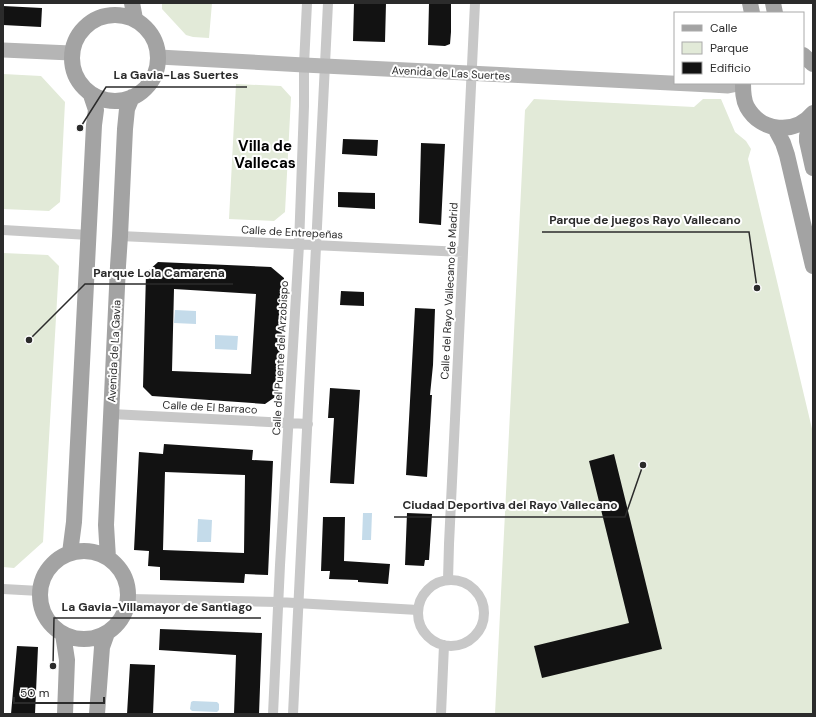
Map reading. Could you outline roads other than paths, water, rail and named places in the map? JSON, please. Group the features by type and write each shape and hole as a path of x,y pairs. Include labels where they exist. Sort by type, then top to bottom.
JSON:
{"main road":[{"path":"95,19 101,3"},
{"path":"132,3 135,19"},
{"path":"105,15 120,15 135,19 152,34 157,48 157,68 152,81 145,89 132,98 120,101 106,100 91,94 85,90 76,78 71,63 76,39 83,28 95,19 105,15"},
{"path":"3,50 72,53"},
{"name":"Avenida de Las Suertes","path":"158,57 674,83"},
{"name":"Avenida de Las Suertes","path":"685,84 728,86 738,84"},
{"path":"743,84 743,95 747,107 754,117 763,124 775,128 788,128 801,124 812,114"},
{"path":"70,553 74,522 96,110 91,94"},
{"name":"Avenida de La Gavia","path":"108,558 106,525 125,129 127,109 132,98"},
{"path":"812,114 807,141 813,168"},
{"path":"775,128 783,143 787,155 813,266"},
{"path":"83,551 96,552 108,558 120,569 127,583 129,600 125,613 118,624 107,633 93,638 78,639 63,634 53,626 45,616 41,604 40,591 45,574 56,562 70,553 83,551"},
{"path":"97,714 102,647 107,633"},
{"path":"63,634 67,660 65,714"}],"street":[{"name":"Calle del Puente del Arzobispo","path":"273,714 278,602 299,245 307,3"},
{"path":"293,714 328,3"},
{"name":"Calle del Rayo Vallecano de Madrid","path":"448,580 475,3"},
{"path":"3,230 89,235"},
{"name":"Calle de Entrepeñas","path":"120,236 463,252"},
{"name":"Calle de El Barraco","path":"111,414 308,424"},
{"path":"453,579 472,587 480,595 484,605 485,615 478,633 463,644 453,646 435,642 428,636 422,628 418,610 426,591 434,584 443,580 448,580 453,579"},
{"path":"3,589 40,591"},
{"path":"129,600 278,602 418,610"},
{"path":"441,714 444,645"}],"water":[{"path":"175,310 196,311 196,324 174,323"},
{"path":"215,335 238,336 237,350 215,349"},
{"path":"363,513 372,513 371,540 362,540"},
{"path":"198,519 212,520 211,542 197,542"},
{"path":"191,702 217,702 219,704 219,710 217,712 192,711 190,709"}],"place":[{"name":"La Gavia-Las Suertes","path":"80,128"},
{"name":"Parque de juegos Rayo Vallecano","path":"757,288"},
{"name":"Parque Lola Camarena","path":"29,340"},
{"name":"Ciudad Deportiva del Rayo Vallecano","path":"643,465"},
{"name":"La Gavia-Villamayor de Santiago","path":"53,666"}],"district":[{"name":"Villa de Vallecas","path":"265,154"}]}
